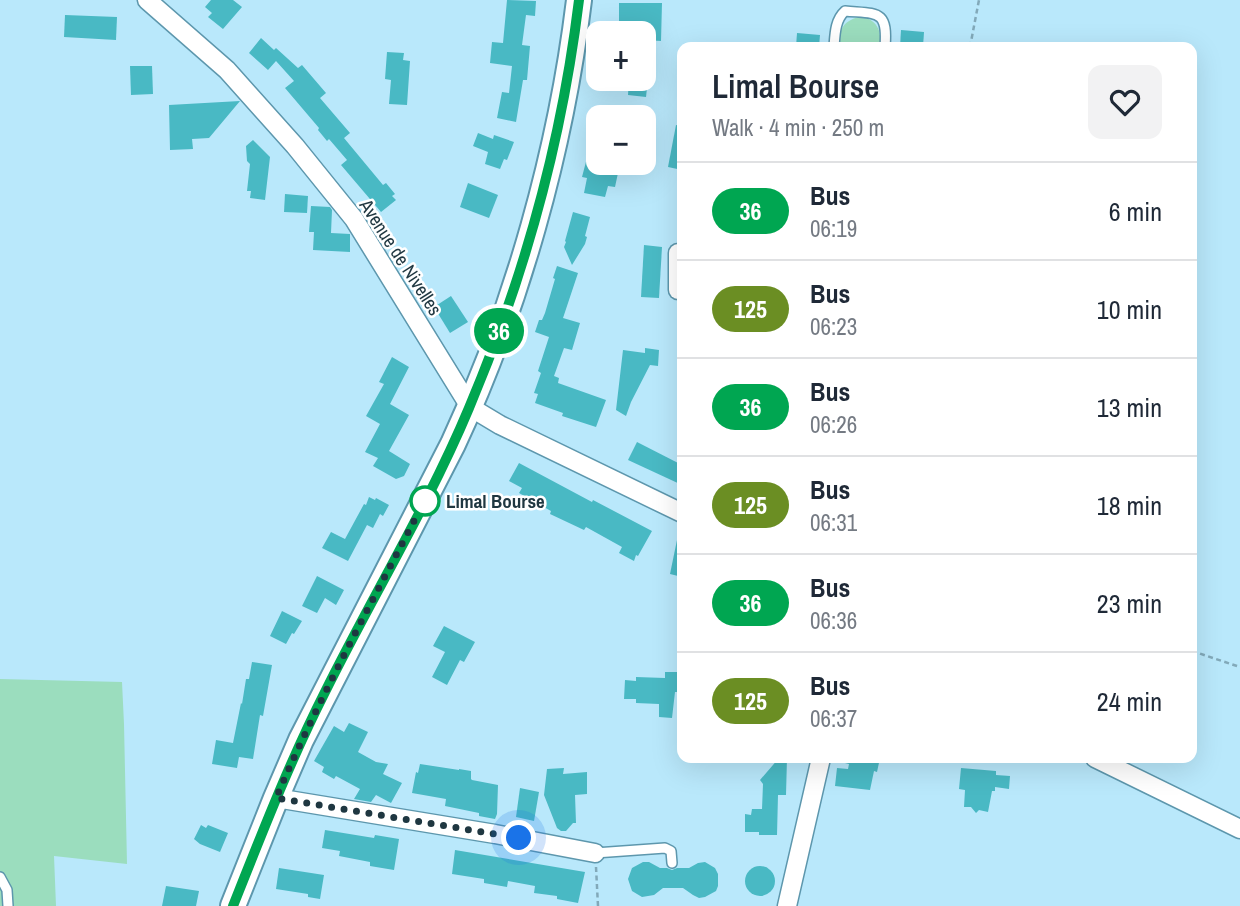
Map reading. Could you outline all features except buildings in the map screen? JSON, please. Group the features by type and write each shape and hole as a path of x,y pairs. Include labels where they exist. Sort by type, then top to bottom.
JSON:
{"street":[{"name":"Avenue de Nivelles","path":"147,0 227,70 295,146 354,219 470,407 500,425 677,511"},
{"path":"233,906 301,740 470,407 516,281 543,192 563,102 579,0"},
{"path":"787,906 820,763"},
{"path":"1105,763 1240,829"},
{"path":"276,798 593,852"}],"lane":[{"path":"835,42 840,16 845,11 876,14 882,18 885,25 885,42"},
{"path":"593,852 665,848 671,851 672,863"},
{"path":"0,877 7,890 8,906"}],"path":[{"path":"971,42 979,0"},
{"path":"1197,653 1240,667"},
{"path":"593,852 596,861 598,906"}],"green space":[{"path":"859,17 870,20 877,26 880,42 838,42 842,28"},
{"path":"0,679 122,682 127,864 54,856 56,906 0,906"}],"bus line":[{"name":"36","path":"233,906 301,740 444,462 485,369 543,192 563,102 579,0"}],"place":[{"name":"Limal Bourse","path":"425,501"}],"route":[{"path":"425,501 326,689 276,798 519,838"}]}
